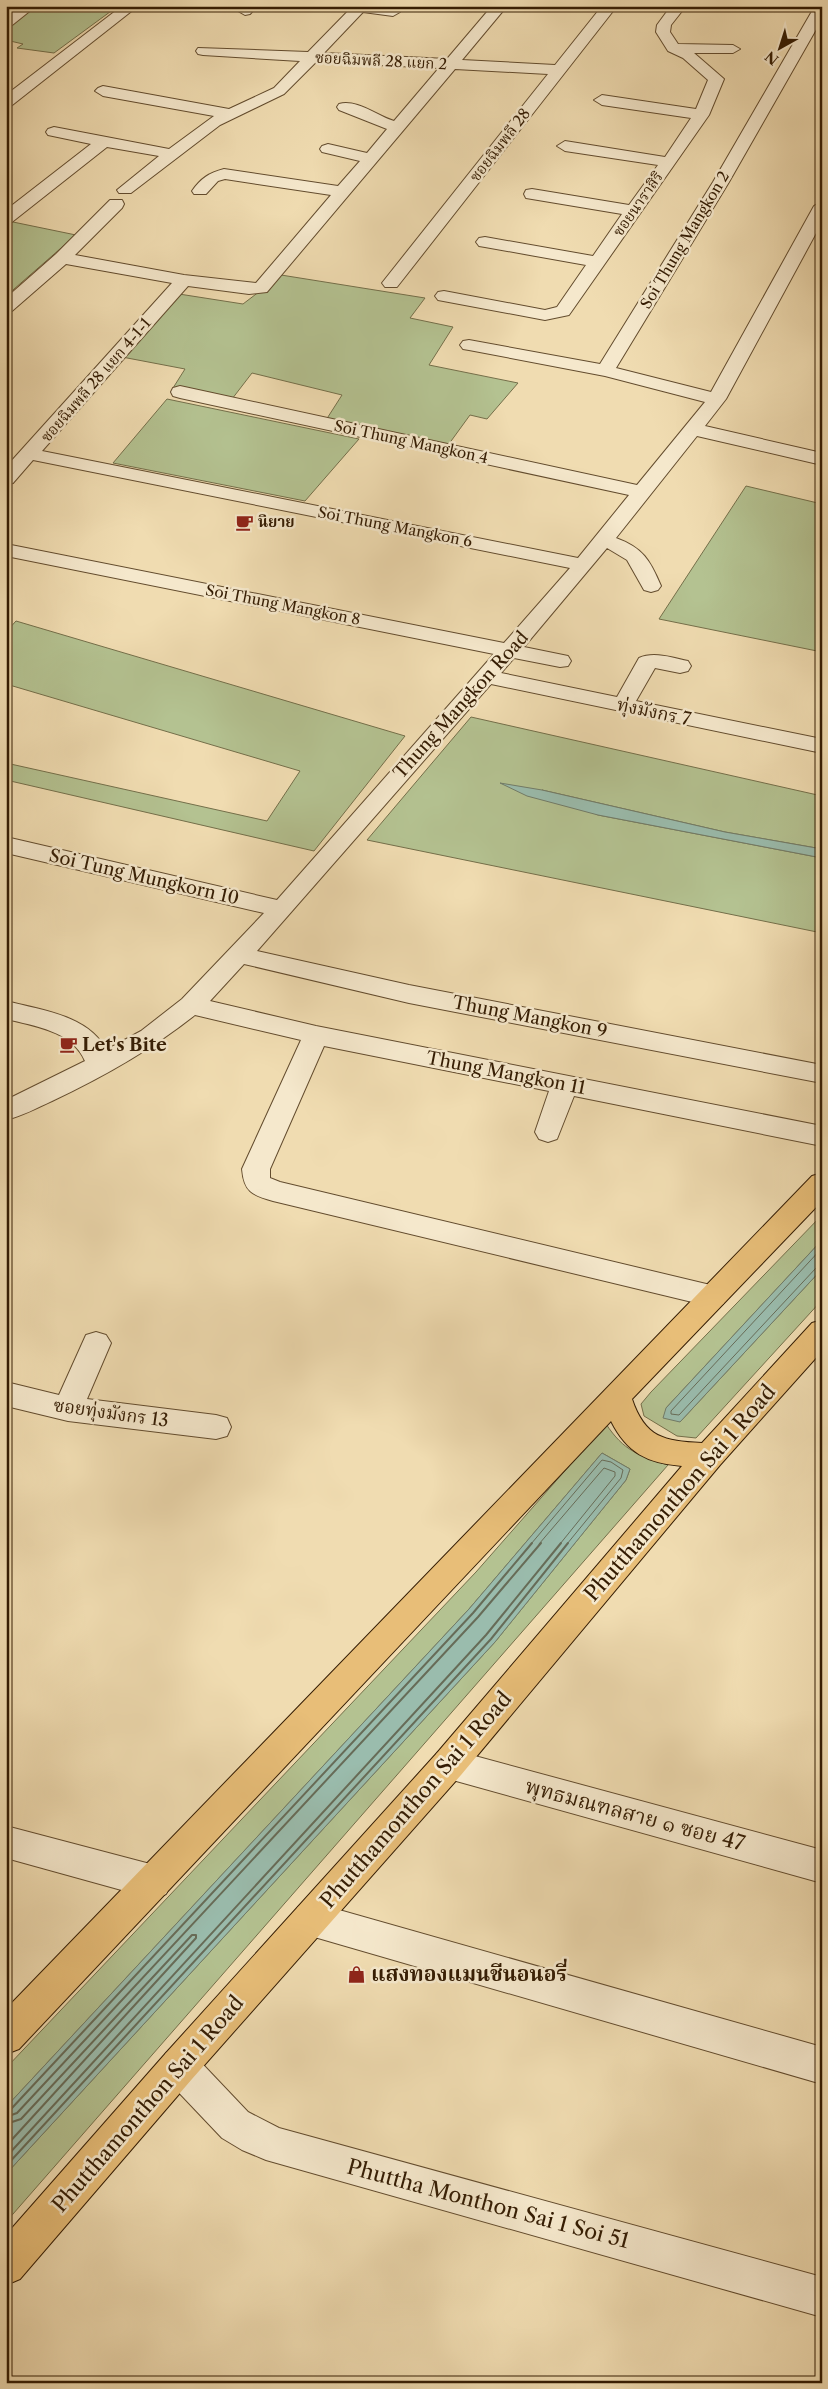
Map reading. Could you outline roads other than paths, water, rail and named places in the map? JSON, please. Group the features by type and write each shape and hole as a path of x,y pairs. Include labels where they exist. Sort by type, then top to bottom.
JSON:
{"main road":[{"path":"6,2036 616,1396 822,1183"},
{"name":"Phutthamonthon Sai 1 Road","path":"6,2266 180,2066 449,1764 709,1456 822,1331"},
{"path":"616,1396 626,1427 638,1439 658,1450 677,1455 709,1456"}],"street":[{"path":"6,23 29,6"},
{"path":"6,103 131,6"},
{"path":"62,258 184,280 249,289 261,288 500,6"},
{"name":"ซอยฉิมพลี 28","path":"391,283 610,6"},
{"path":"679,6 664,25 663,32 673,48 733,49"},
{"name":"Soi Thung Mangkon 2","path":"605,372 721,182 822,6"},
{"path":"6,307 62,258 120,197 171,154 214,122 279,91 361,7 393,12"},
{"name":"ซอยนาราสิริ","path":"444,296 545,315 557,314 563,311 668,162 700,115 713,91 716,79 688,55 673,48"},
{"name":"ซอยฉิมพลี 28 แยก 2","path":"203,51 559,70"},
{"path":"103,91 230,114"},
{"path":"602,100 700,115"},
{"path":"345,107 366,114 384,125 398,127"},
{"path":"54,132 171,154"},
{"path":"6,218 104,141"},
{"path":"565,146 668,162"},
{"path":"328,149 371,159"},
{"path":"200,192 212,178 224,174 342,192"},
{"path":"24,179 49,185"},
{"path":"532,194 633,210"},
{"name":"Thung Mangkon Road","path":"6,1111 100,1065 150,1037 191,1005 282,909 584,565 717,399 822,206"},
{"path":"485,242 598,262"},
{"name":"ซอยฉิมพลี 28 แยก 4-1-1","path":"6,479 184,280"},
{"path":"469,345 605,372 717,399"},
{"name":"Soi Thung Mangkon 4","path":"180,392 641,492"},
{"path":"692,429 822,459"},
{"name":"Soi Thung Mangkon 6","path":"30,454 584,565"},
{"path":"603,540 632,552 639,559 651,586"},
{"name":"Soi Thung Mangkon 8","path":"6,550 560,661"},
{"path":"622,705 647,663 652,661 680,666"},
{"name":"ทุ่งมังกร 7","path":"487,677 822,746"},
{"name":"Soi Tung Mungkorn 10","path":"6,845 282,909"},
{"name":"Thung Mangkon 9","path":"240,955 409,994 822,1074"},
{"name":"Thung Mangkon 11","path":"191,1005 316,1036 822,1136"},
{"path":"6,1010 52,1023 78,1034 91,1046 100,1065"},
{"path":"316,1036 256,1169 258,1182 273,1191 713,1296"},
{"path":"548,1132 564,1085"},
{"path":"68,1409 96,1343"},
{"name":"ซอยทุ่งมังกร 13","path":"6,1394 68,1409 216,1427"},
{"name":"พุทธมณฑลสาย ๑ ซอย 47","path":"449,1764 822,1867"},
{"path":"6,1842 154,1882"},
{"path":"311,1919 822,2066"},
{"name":"Phuttha Monthon Sai 1 Soi 51","path":"180,2066 235,2125 255,2137 278,2147 822,2297"}],"water":[{"path":"500,783 542,790 725,832 822,849 822,858 598,815 527,796"},
{"path":"822,1240 822,1269 680,1422 663,1418 666,1408"},
{"path":"602,1453 630,1469 626,1480 495,1642 6,2174 6,2107 469,1609"}],"place":[{"name":"นิยาย","path":"244,522"},
{"name":"Let's Bite","path":"68,1045"},
{"name":"แสงทองแมนชีนอนอรี่","path":"357,1974"}]}
